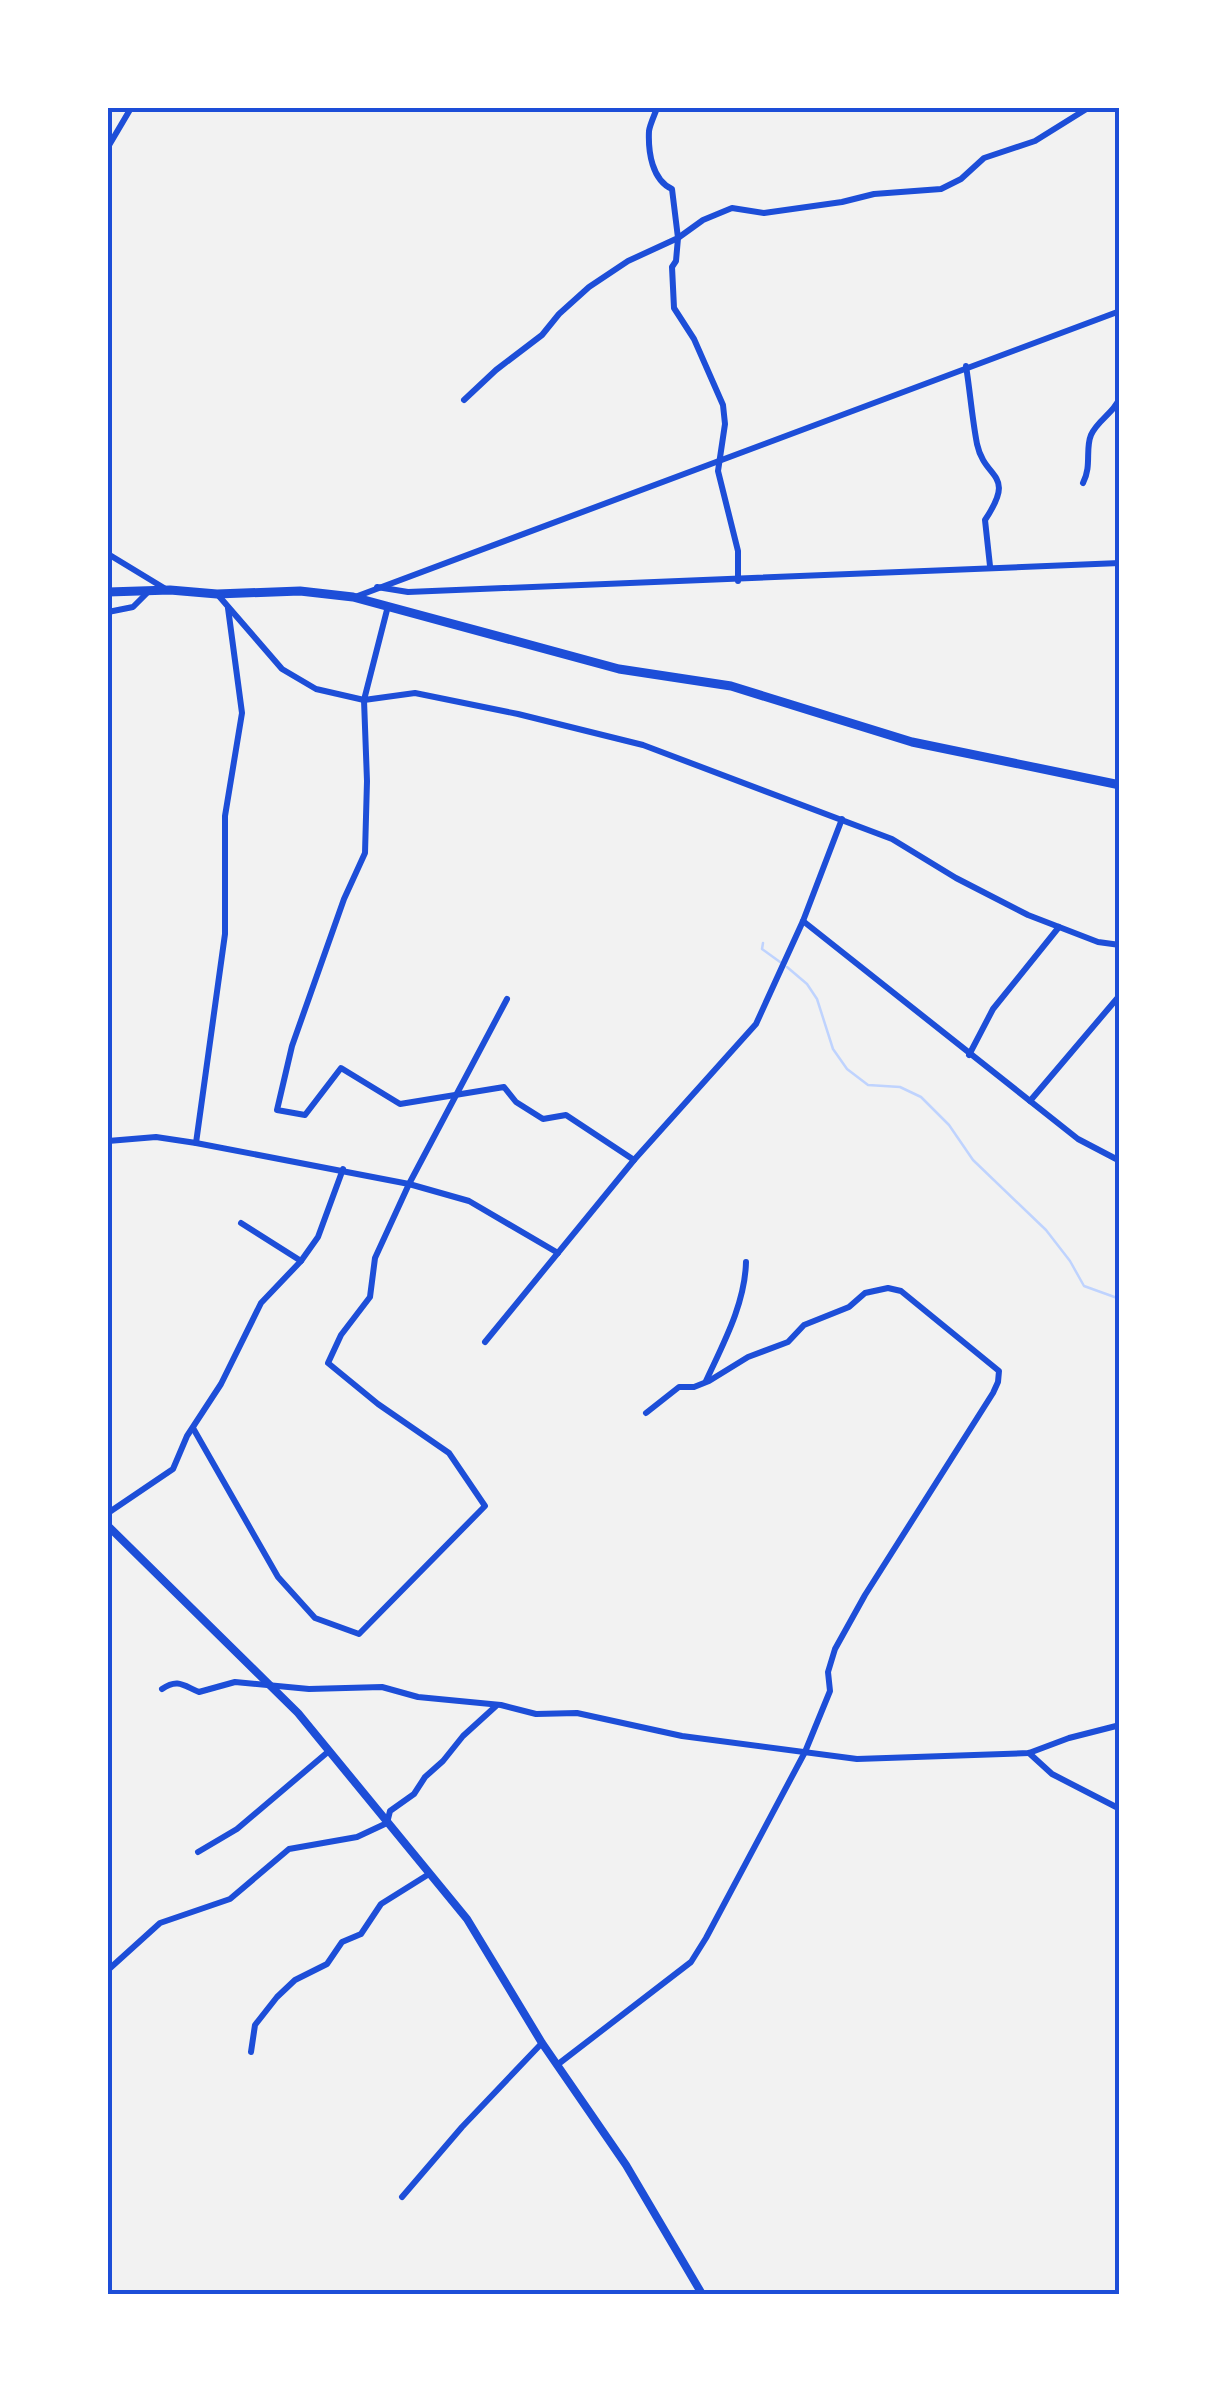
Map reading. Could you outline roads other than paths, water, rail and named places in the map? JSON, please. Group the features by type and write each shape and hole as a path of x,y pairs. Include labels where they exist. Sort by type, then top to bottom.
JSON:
{"main road":[{"path":"108,592 300,591 354,598 619,668 731,686 912,742 1120,785"}],"street":[{"path":"108,147 130,108"},
{"path":"657,108 649,129 653,171 663,185 672,189 678,238 676,262 672,266 674,308 694,339 722,405 725,424 720,478 738,551 738,581"},
{"path":"464,400 542,335 558,314 590,287 703,220 732,208 764,213 874,194 941,189 984,158 1035,140 1088,108"},
{"path":"354,598 719,458 1120,311"},
{"path":"966,366 978,448 998,478 998,503 985,520 990,566"},
{"path":"1083,482 1088,472 1092,435 1116,407 1120,396"},
{"path":"108,554 170,590"},
{"path":"376,587 408,592 1120,563"},
{"path":"108,612 133,607 147,593"},
{"path":"217,594 282,669 316,689 364,700 415,693 627,740 740,779 892,839 970,885 1059,926 1098,942 1120,944"},
{"path":"388,606 364,700 365,852 292,1046 277,1110 305,1115 341,1068 400,1104 504,1087 516,1102 543,1119 566,1116 634,1160"},
{"path":"196,1143 225,934 226,816 242,714 228,607"},
{"path":"485,1342 634,1160 756,1024 842,820"},
{"path":"802,920 1078,1139 1120,1162"},
{"path":"970,1056 993,1008 1059,926"},
{"path":"1030,1102 1120,995"},
{"path":"193,1428 278,1577 314,1618 359,1634 485,1506 449,1453 378,1404 328,1363 341,1335 370,1297 375,1258 409,1184 507,999"},
{"path":"108,1140 156,1137 409,1184 469,1202 558,1252"},
{"path":"108,1514 172,1469 221,1384 261,1303 318,1238 343,1169"},
{"path":"242,1223 300,1261"},
{"path":"706,1382 731,1326 746,1262"},
{"path":"557,2065 691,1962 804,1752 830,1691 828,1672 836,1649 993,1393 999,1371 900,1290 888,1288 865,1293 849,1307 804,1325 788,1342 748,1357 706,1382 679,1387 646,1413"},
{"path":"108,1526 271,1685 477,1934 542,2043 626,2165 702,2294"},
{"path":"162,1689 174,1682 200,1692 234,1682 309,1689 382,1686 418,1698 501,1705 536,1714 576,1713 682,1736 858,1759 1028,1753 1120,1726"},
{"path":"387,1823 390,1811 414,1794 462,1736 478,1726 488,1710 501,1705"},
{"path":"198,1852 237,1829 329,1751"},
{"path":"1028,1753 1052,1774 1120,1809"},
{"path":"108,1970 160,1923 230,1899 289,1849 357,1837 387,1823"},
{"path":"250,2052 255,2025 277,1997 295,1980 327,1964 342,1942 361,1934 381,1904 429,1874"},
{"path":"402,2197 542,2043"}],"waterway":[{"path":"763,943 762,949 780,962"},
{"path":"787,967 817,999 833,1049 847,1069 868,1085 900,1087 921,1097 949,1125 973,1160 1046,1230 1084,1286 1120,1299"}]}
